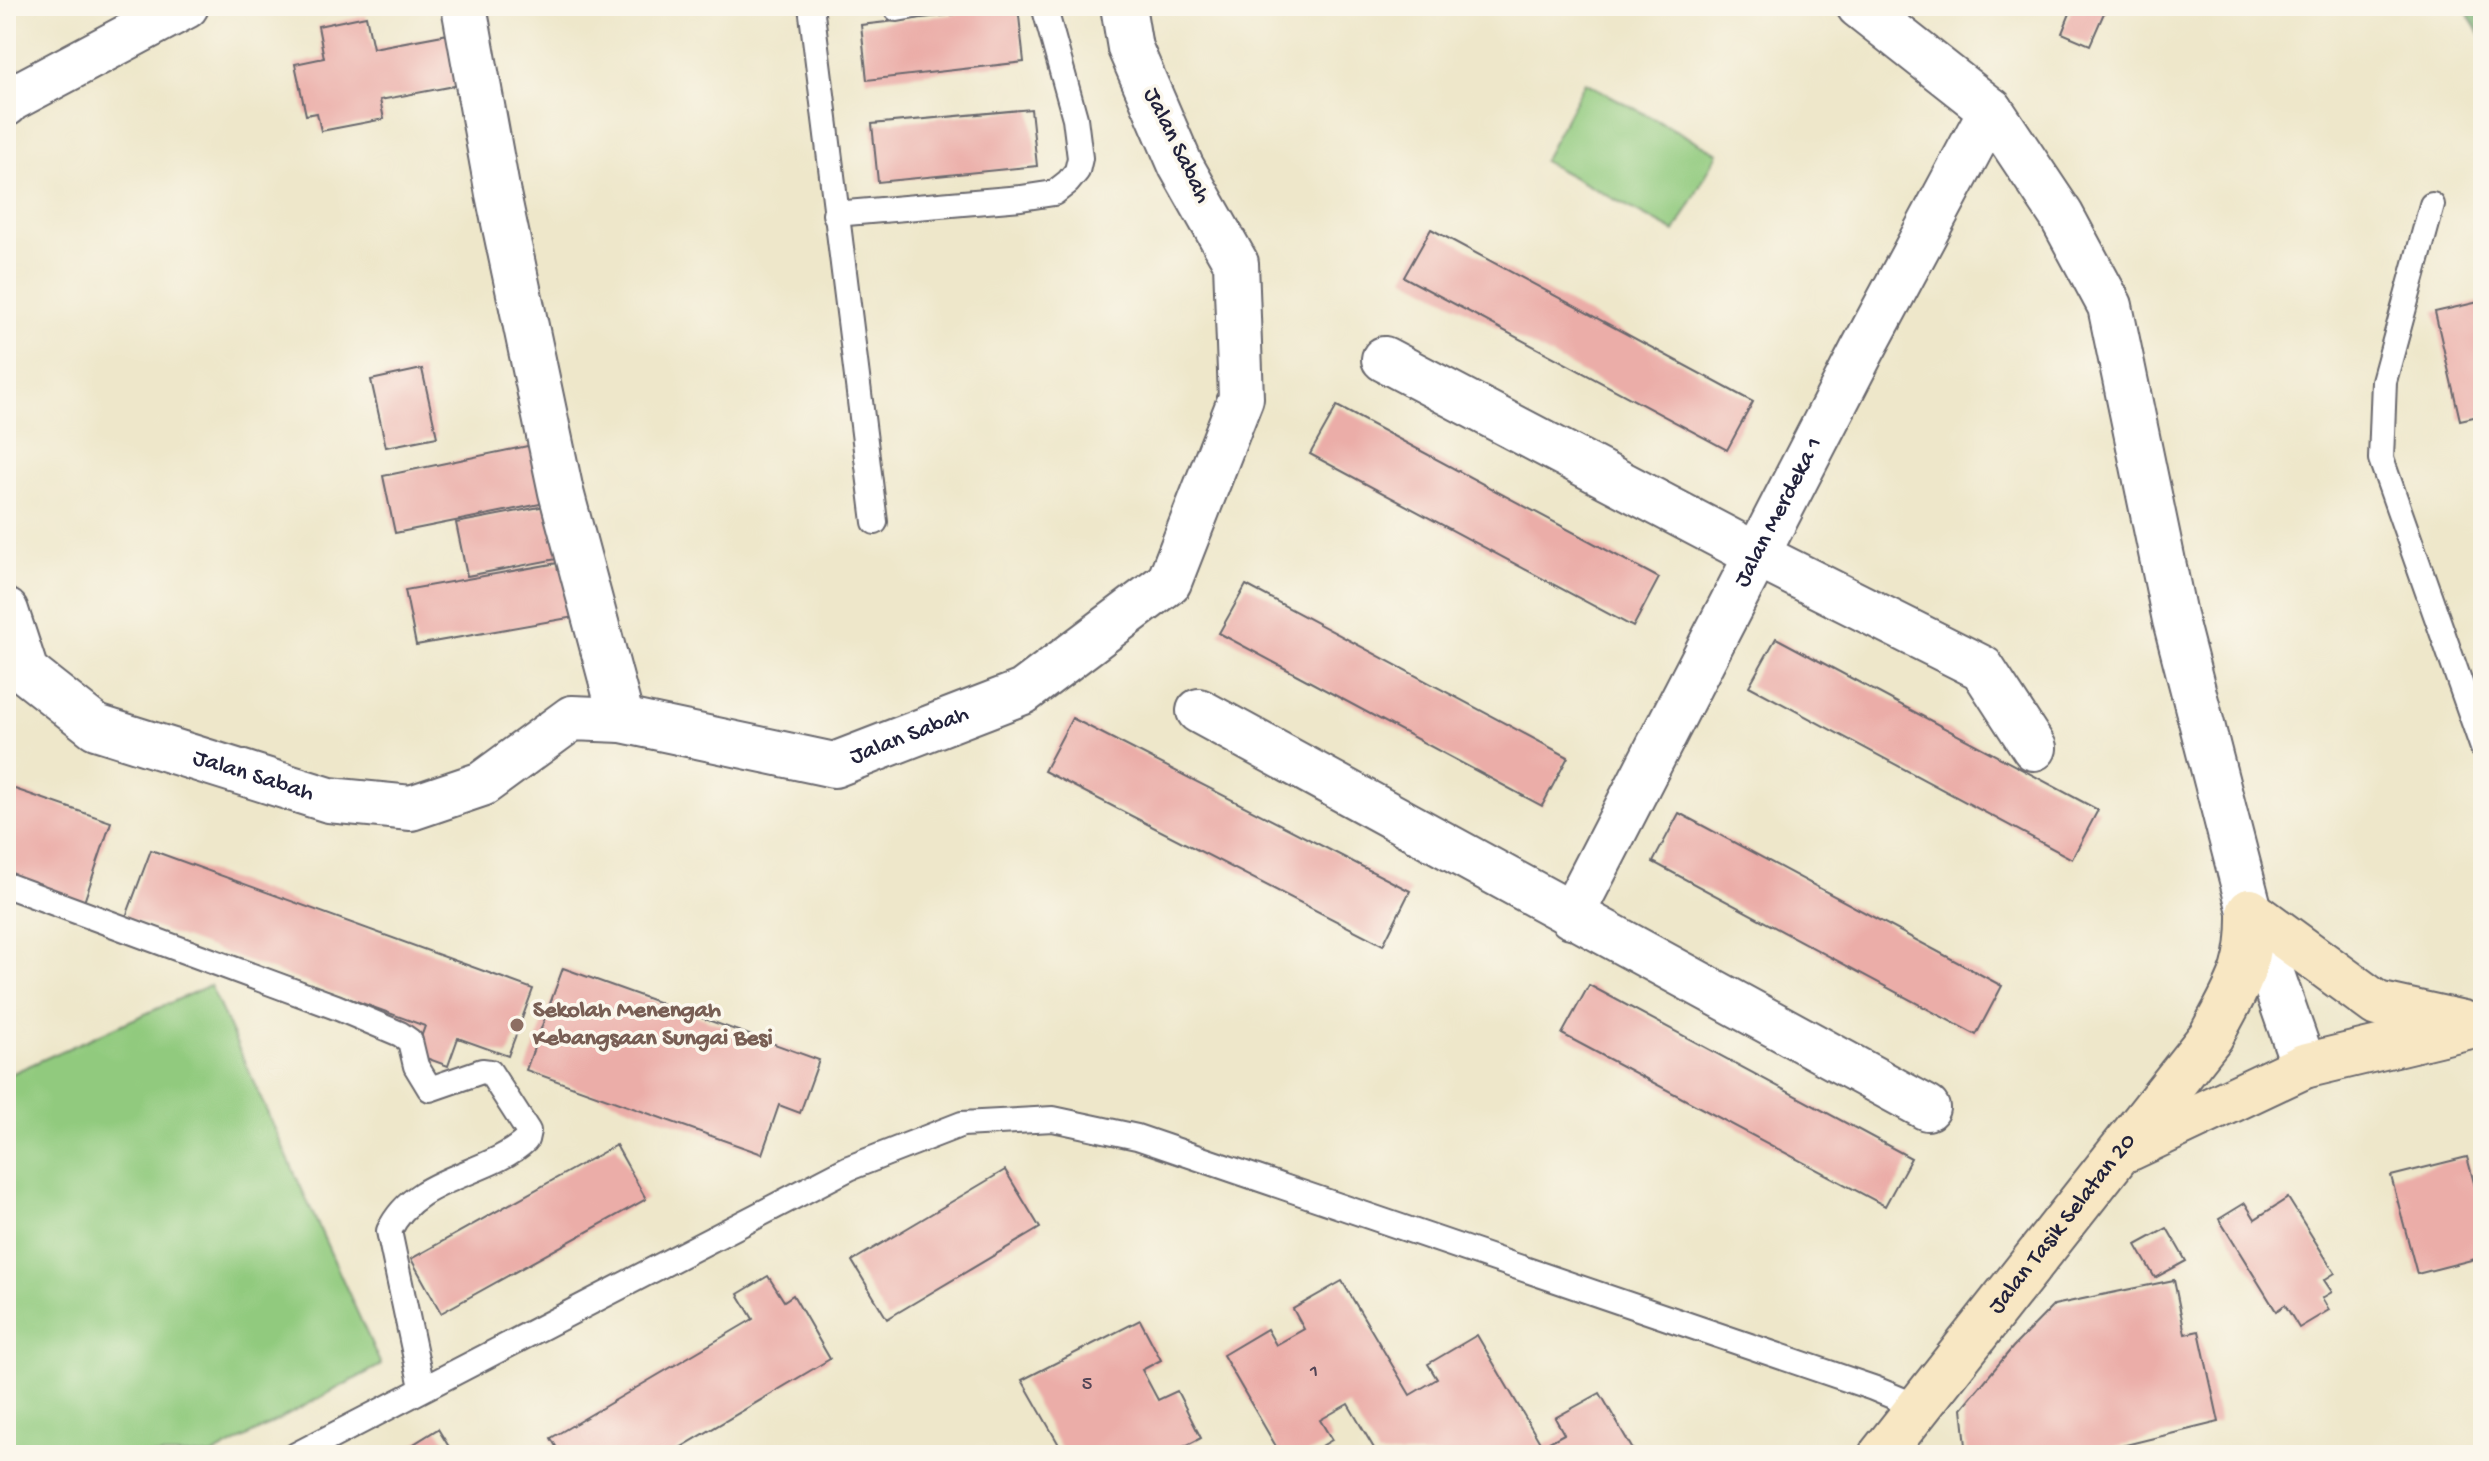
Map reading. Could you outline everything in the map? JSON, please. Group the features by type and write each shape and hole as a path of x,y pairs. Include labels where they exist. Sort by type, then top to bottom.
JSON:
{"street":[{"path":"7,102 186,6"},
{"path":"464,6 498,194 561,492 622,720"},
{"name":"Jalan Sabah","path":"6,611 26,672 96,727 329,800 411,808 482,784 572,718 622,720 834,765 1023,692 1169,582 1241,398 1236,263 1176,153 1130,48 1123,6"},
{"path":"1859,6 1991,110 2061,215 2110,306 2175,620 2250,911 2304,1066"},
{"name":"Jalan Merdeka 1","path":"1571,916 1991,110"},
{"path":"1384,359 1757,555 1982,668 2034,748"},
{"path":"1199,711 1927,1108"},
{"path":"2250,911 2377,1004 2479,1024"},
{"path":"2120,1152 2211,1036 2241,980 2251,951 2250,911"},
{"name":"Jalan Tasik Selatan 20","path":"1899,1439 2120,1152 2304,1066 2479,1024"}],"lane":[{"path":"811,6 875,522"},
{"path":"835,214 1021,198 1054,193 1068,182 1077,171 1080,158 1075,118 1044,6"},
{"path":"2432,205 2384,381 2381,459 2483,748"},
{"path":"6,885 400,1034 410,1041 416,1066 430,1089 482,1071 490,1072 528,1131 526,1140 419,1196 401,1212 389,1231 422,1387"},
{"path":"296,1455 849,1168 962,1124 1053,1119 1137,1137 1847,1379 1899,1439"}],"green space":[{"path":"2463,6 2483,6 2483,38"},
{"path":"1585,82 1718,153 1675,232 1543,161"},
{"path":"210,985 381,1365 213,1455 6,1455 6,1076"}],"building":[{"path":"2073,6 2107,6 2090,45 2062,33"},
{"path":"1018,7 1024,62 867,80 861,25"},
{"path":"366,16 373,48 459,32 470,83 380,100 384,119 321,131 317,113 306,115 295,64 324,58 318,26"},
{"path":"1031,109 1037,166 878,182 872,124"},
{"path":"1431,229 1753,402 1727,450 1404,277"},
{"path":"2483,301 2483,415 2460,420 2435,312"},
{"path":"422,369 437,437 386,447 371,380"},
{"path":"1337,406 1659,578 1633,627 1310,454"},
{"path":"542,443 555,501 395,533 383,476"},
{"path":"556,504 567,557 467,576 456,523"},
{"path":"569,561 580,616 416,645 405,590"},
{"path":"1246,585 1568,757 1542,806 1219,633"},
{"path":"1776,638 2098,810 2072,859 1749,686"},
{"path":"1072,718 1410,891 1383,945 1044,771"},
{"path":"6,786 111,822 84,902 6,875"},
{"path":"1679,813 2002,986 1976,1035 1653,862"},
{"path":"151,850 533,989 508,1056 458,1038 448,1066 415,1054 425,1026 126,917"},
{"path":"563,968 819,1060 800,1113 779,1105 762,1154 526,1070"},
{"path":"1589,985 1911,1158 1885,1206 1562,1034"},
{"path":"616,1145 646,1199 441,1313 411,1259"},
{"path":"2467,1157 2483,1216 2483,1257 2417,1274 2391,1176"},
{"path":"1005,1170 1040,1228 887,1319 852,1261"},
{"path":"2288,1198 2335,1273 2324,1280 2332,1292 2322,1298 2329,1310 2299,1328 2285,1305 2276,1311 2219,1219 2245,1203 2255,1219"},
{"path":"2167,1228 2186,1261 2155,1278 2136,1245"},
{"path":"768,1276 784,1301 793,1295 830,1359 668,1455 561,1455 551,1438 753,1319 738,1294"},
{"path":"2174,1280 2185,1334 2199,1331 2219,1422 2085,1455 1967,1455 1962,1408 2013,1347 2054,1305"},
{"path":"1342,1281 1410,1395 1437,1379 1428,1364 1477,1335 1542,1446 1564,1434 1555,1418 1600,1393 1636,1455 1378,1455 1348,1404 1320,1420 1332,1440 1306,1455 1281,1455 1223,1355 1267,1329 1276,1345 1304,1329 1293,1309"},
{"path":"1140,1320 1161,1360 1142,1370 1158,1400 1177,1391 1201,1438 1168,1455 1052,1455 1062,1450 1022,1380"},
{"path":"438,1429 454,1455 396,1455"}],"place":[{"name":"Sekolah Menengah Kebangsaan Sungai Besi","path":"517,1025"}]}
